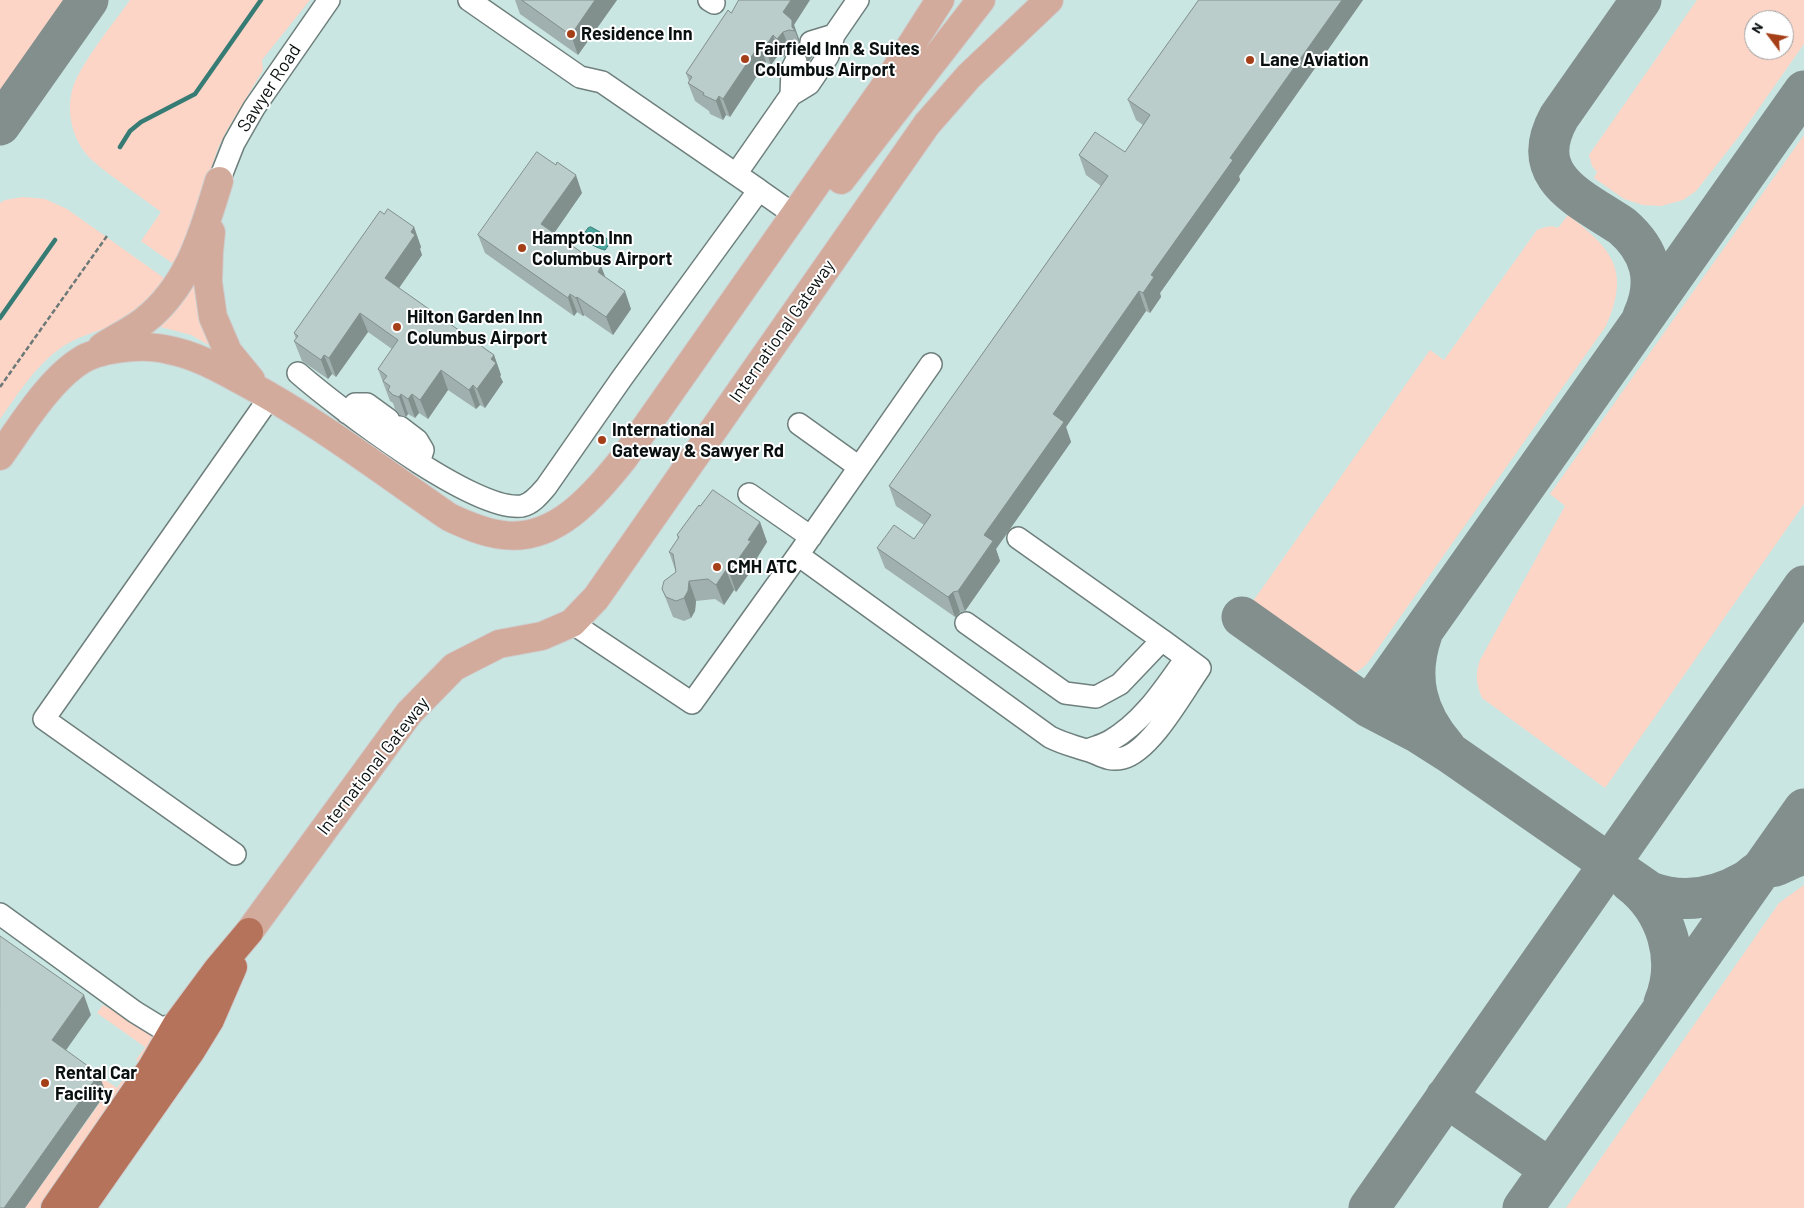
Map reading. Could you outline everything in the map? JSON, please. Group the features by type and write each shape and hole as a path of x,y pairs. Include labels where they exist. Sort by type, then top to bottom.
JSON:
{"highway":[{"path":"55,1208 151,1069 178,1024 217,970 249,932"},
{"name":"International Gateway","path":"81,1208 191,1051 210,1020 249,932"}],"main road":[{"path":"737,298 833,189 981,0"},
{"path":"969,76 1036,0"},
{"name":"International Gateway","path":"249,932 409,713 454,667 499,644 542,636 572,623 598,596 927,124 969,76 1049,0"},
{"path":"88,357 131,347 169,350 208,363 307,419 449,517 476,529 504,536 528,534 548,528 576,511 594,494 624,458 796,216 885,86 936,1"},
{"path":"0,456 53,385 69,370 144,320 173,291 196,253 219,181"},
{"path":"219,181 209,252 208,282 213,317 228,352 264,393"}],"street":[{"name":"Sawyer Road","path":"219,181 234,143 254,108 330,0"},
{"path":"468,0 580,77 602,82 796,216"},
{"path":"736,174 791,95 804,87 814,77 828,56 834,35 858,0"},
{"path":"811,42 834,35"},
{"path":"791,95 792,69 796,61"},
{"path":"298,374 346,413 420,462 470,492 506,505 524,506 536,498 546,487 622,378 759,190"},
{"path":"572,623 692,703 811,537 931,364"},
{"path":"235,854 44,719 264,393"},
{"path":"346,413 355,404 367,404 417,440 423,450 420,462"},
{"path":"798,424 859,467"},
{"path":"749,494 811,537"},
{"path":"798,555 1050,737 1068,746 1088,750 1109,742 1131,727 1193,663 1018,538"},
{"path":"966,623 1065,693 1096,696 1120,684 1162,640"},
{"path":"0,914 141,1016 161,1028 178,1024"}],"path":[{"path":"0,387 106,236"}],"shaded area":[{"path":"0,0 1804,0 1804,1208 0,1208"},
{"path":"0,0 66,0 0,94"},
{"path":"130,0 310,0 262,60 263,70 218,148 180,261 172,263 141,241 161,212 93,161 80,146 72,127 71,97 78,76 91,54"},
{"path":"1697,0 1804,0 1804,44 1794,58 1794,10 1744,10 1744,60 1793,60 1740,135 1696,191 1683,200 1661,206 1643,205 1624,199 1594,178 1597,172 1592,166 1589,155"},
{"path":"1804,135 1804,504 1605,788 1482,698 1478,688 1478,665 1565,506 1550,494"},
{"path":"23,197 45,199 67,209 164,278 165,284 129,316 108,327 74,340 52,354 28,380 0,419 0,203 5,200"},
{"path":"1568,215 1596,239 1606,250 1613,262 1617,275 1617,290 1606,326 1369,661 1356,672 1340,672 1252,610 1251,604 1430,350 1444,360 1537,230 1550,226 1558,228"},
{"path":"198,267 221,352 191,335 157,326"},
{"path":"1804,885 1804,1208 1566,1208 1779,903"},
{"path":"103,1005 149,1029 155,1036 140,1063 136,1060 145,1047 97,1013"},
{"path":"81,1063 117,1088 126,1075 131,1079 44,1208 25,1208 106,1094"}],"water":[{"path":"591,227 600,232 609,241 610,243 605,250 581,238 588,228"}],"building":[{"path":"522,0 595,0 571,35"},
{"name":"Fairfield Inn & Suites Columbus Airport","path":"739,0 791,0 783,12 792,20 792,27 795,31 783,32 777,39 773,35 765,47 760,44 723,99 719,96 716,101 703,95 704,93 688,83 692,77 686,73 728,10 731,13"},
{"path":"1199,0 1342,0 1230,158 1233,160 1151,275 1154,277 1143,293 1139,291 1053,414 1064,422 984,535 993,541 958,591 953,592 948,597 877,548 894,525 914,539 931,515 889,486 1108,176 1079,155 1095,132 1125,152 1150,115 1128,100"},
{"path":"803,47 812,49 806,58 807,55"},
{"name":"Hampton Inn Columbus Airport","path":"537,152 556,165 557,162 576,175 541,224 601,266 598,272 625,291 606,317 577,297 570,294 568,298 478,235"},
{"name":"Hilton Garden Inn Columbus Airport","path":"388,209 414,227 411,232 415,235 385,278 494,355 491,359 496,363 477,389 473,385 469,390 441,370 420,400 412,394 408,399 401,394 399,397 393,395 388,390 390,386 383,381 387,376 378,369 398,340 360,313 329,358 324,355 321,360 294,341 298,336 294,333 380,211 384,214"},
{"path":"713,490 760,522 748,540 751,541 729,572 726,570 716,585 708,579 689,581 688,591 684,598 676,601 666,597 662,589 664,581 676,572 673,554 669,552 679,537 677,535 699,505"},
{"name":"Rental Car Facility","path":"0,936 84,995 52,1040 99,1074 4,1208 0,1208"}],"waterway":[{"path":"120,147 130,131 141,122 195,94 261,0"},
{"path":"0,318 55,240"}],"taxiway":[{"path":"0,125 88,0"},
{"path":"1641,0 1559,117 1551,138 1549,155 1553,170 1562,184 1590,206 1622,226 1632,236 1646,256 1651,279 1651,291 1643,316"},
{"path":"1369,707 1804,91"},
{"path":"1369,1208 1804,586"},
{"path":"1242,617 1369,707 1417,732 1450,753 1650,892 1662,896 1687,899 1711,896 1746,881 1763,869 1804,854"},
{"path":"1422,634 1415,665 1417,694 1427,722 1446,748"},
{"path":"1523,1208 1804,809"},
{"path":"1630,882 1643,893 1653,907 1662,921 1668,937 1671,953 1671,970 1669,987 1664,1003"},
{"path":"1446,1097 1550,1169"}],"place":[{"name":"Residence Inn","path":"571,34"},
{"name":"Fairfield Inn & Suites Columbus Airport","path":"745,59"},
{"name":"Lane Aviation","path":"1250,60"},
{"name":"Hampton Inn Columbus Airport","path":"522,248"},
{"name":"Hilton Garden Inn Columbus Airport","path":"397,327"},
{"name":"International Gateway & Sawyer Rd","path":"602,440"},
{"name":"CMH ATC","path":"717,567"},
{"name":"Rental Car Facility","path":"45,1083"}]}
